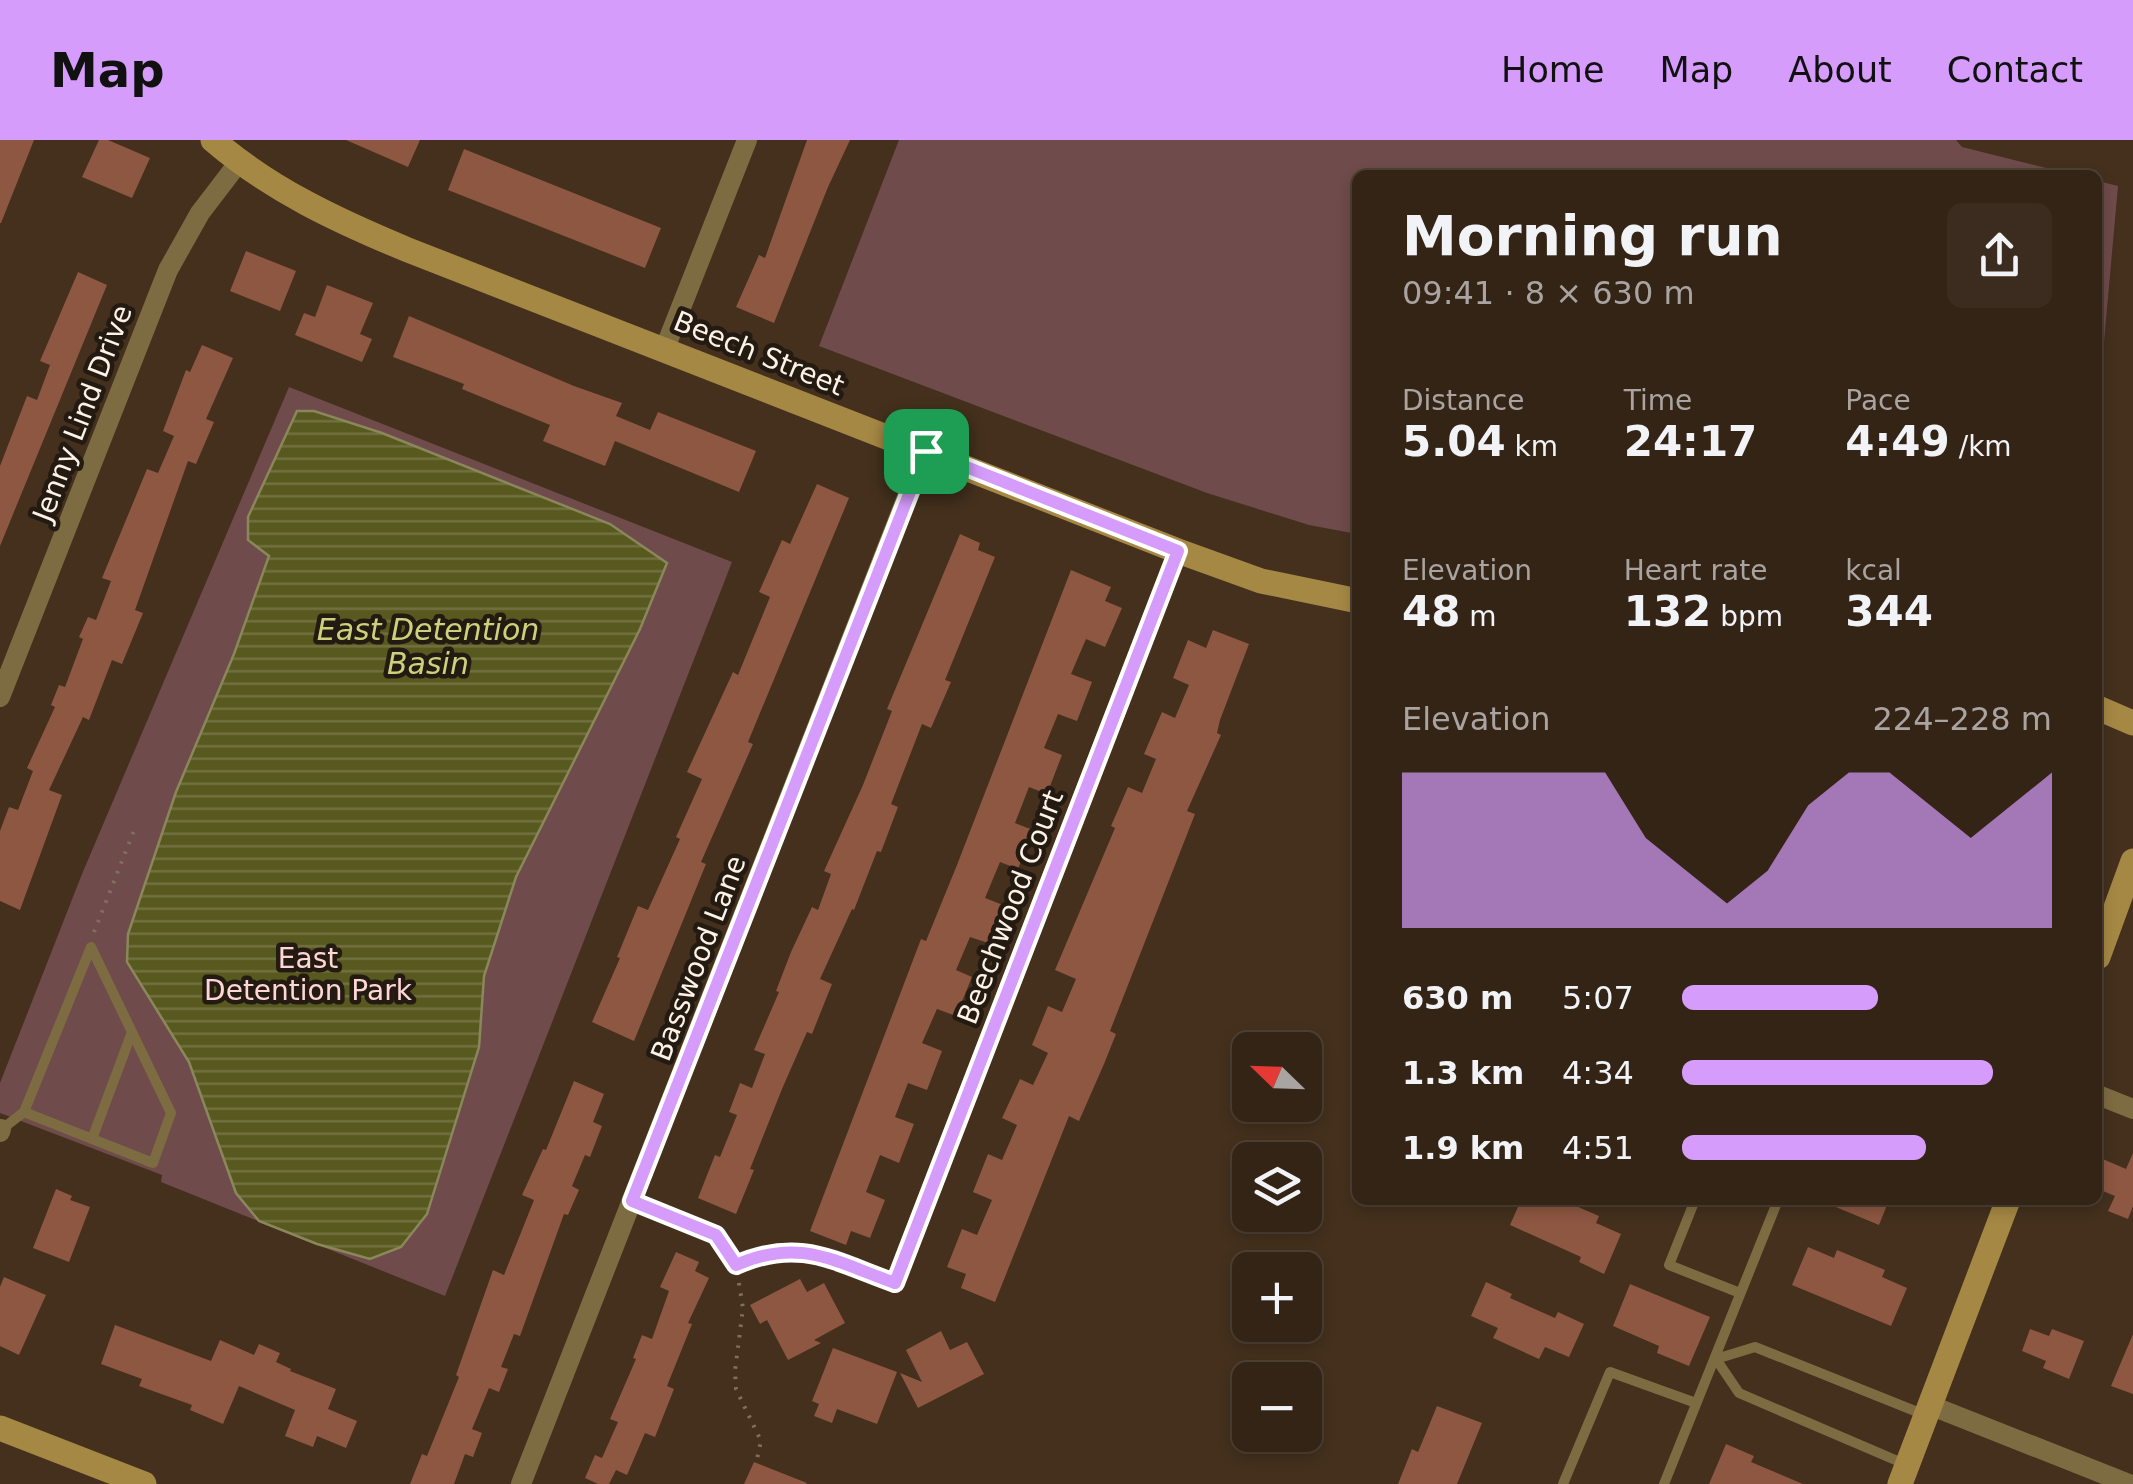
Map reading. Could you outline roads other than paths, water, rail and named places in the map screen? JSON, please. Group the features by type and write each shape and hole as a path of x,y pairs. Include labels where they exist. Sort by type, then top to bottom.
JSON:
{"street":[{"name":"Beech Street","path":"213,140 239,162 307,206 347,225 1178,551 1261,581 1352,601"},
{"path":"665,348 747,140"},
{"name":"Jenny Lind Drive","path":"0,697 168,270 200,213 239,162"},
{"name":"Basswood Lane","path":"521,1484 926,451"},
{"name":"Beechwood Court","path":"895,1283 1178,551"},
{"path":"2102,710 2133,723"},
{"path":"2102,946 2133,861"},
{"path":"2102,1097 2133,1109"},
{"path":"1904,1475 2006,1205"},
{"path":"1930,1411 2129,1484"},
{"path":"0,1428 144,1484"}],"lane":[{"path":"0,1131 24,1112 92,947 171,1113 153,1164 24,1112"},
{"path":"92,1139 132,1032"},
{"path":"1693,1205 1668,1265 1740,1293"},
{"path":"1664,1484 1776,1205"},
{"path":"1716,1358 1755,1348 1930,1411"},
{"path":"1716,1358 1739,1393 1904,1475"},
{"path":"1564,1484 1610,1372 1696,1403"}],"water":[{"name":"East Detention Basin","path":"297,411 314,411 382,433 610,524 667,563 640,629 516,877 484,976 479,1047 427,1214 401,1247 370,1259 259,1221 236,1193 189,1062 127,962 128,934 176,792 234,654 269,556 248,540 248,517"}],"park label":[{"name":"East Detention Park","path":"308,974"}]}
